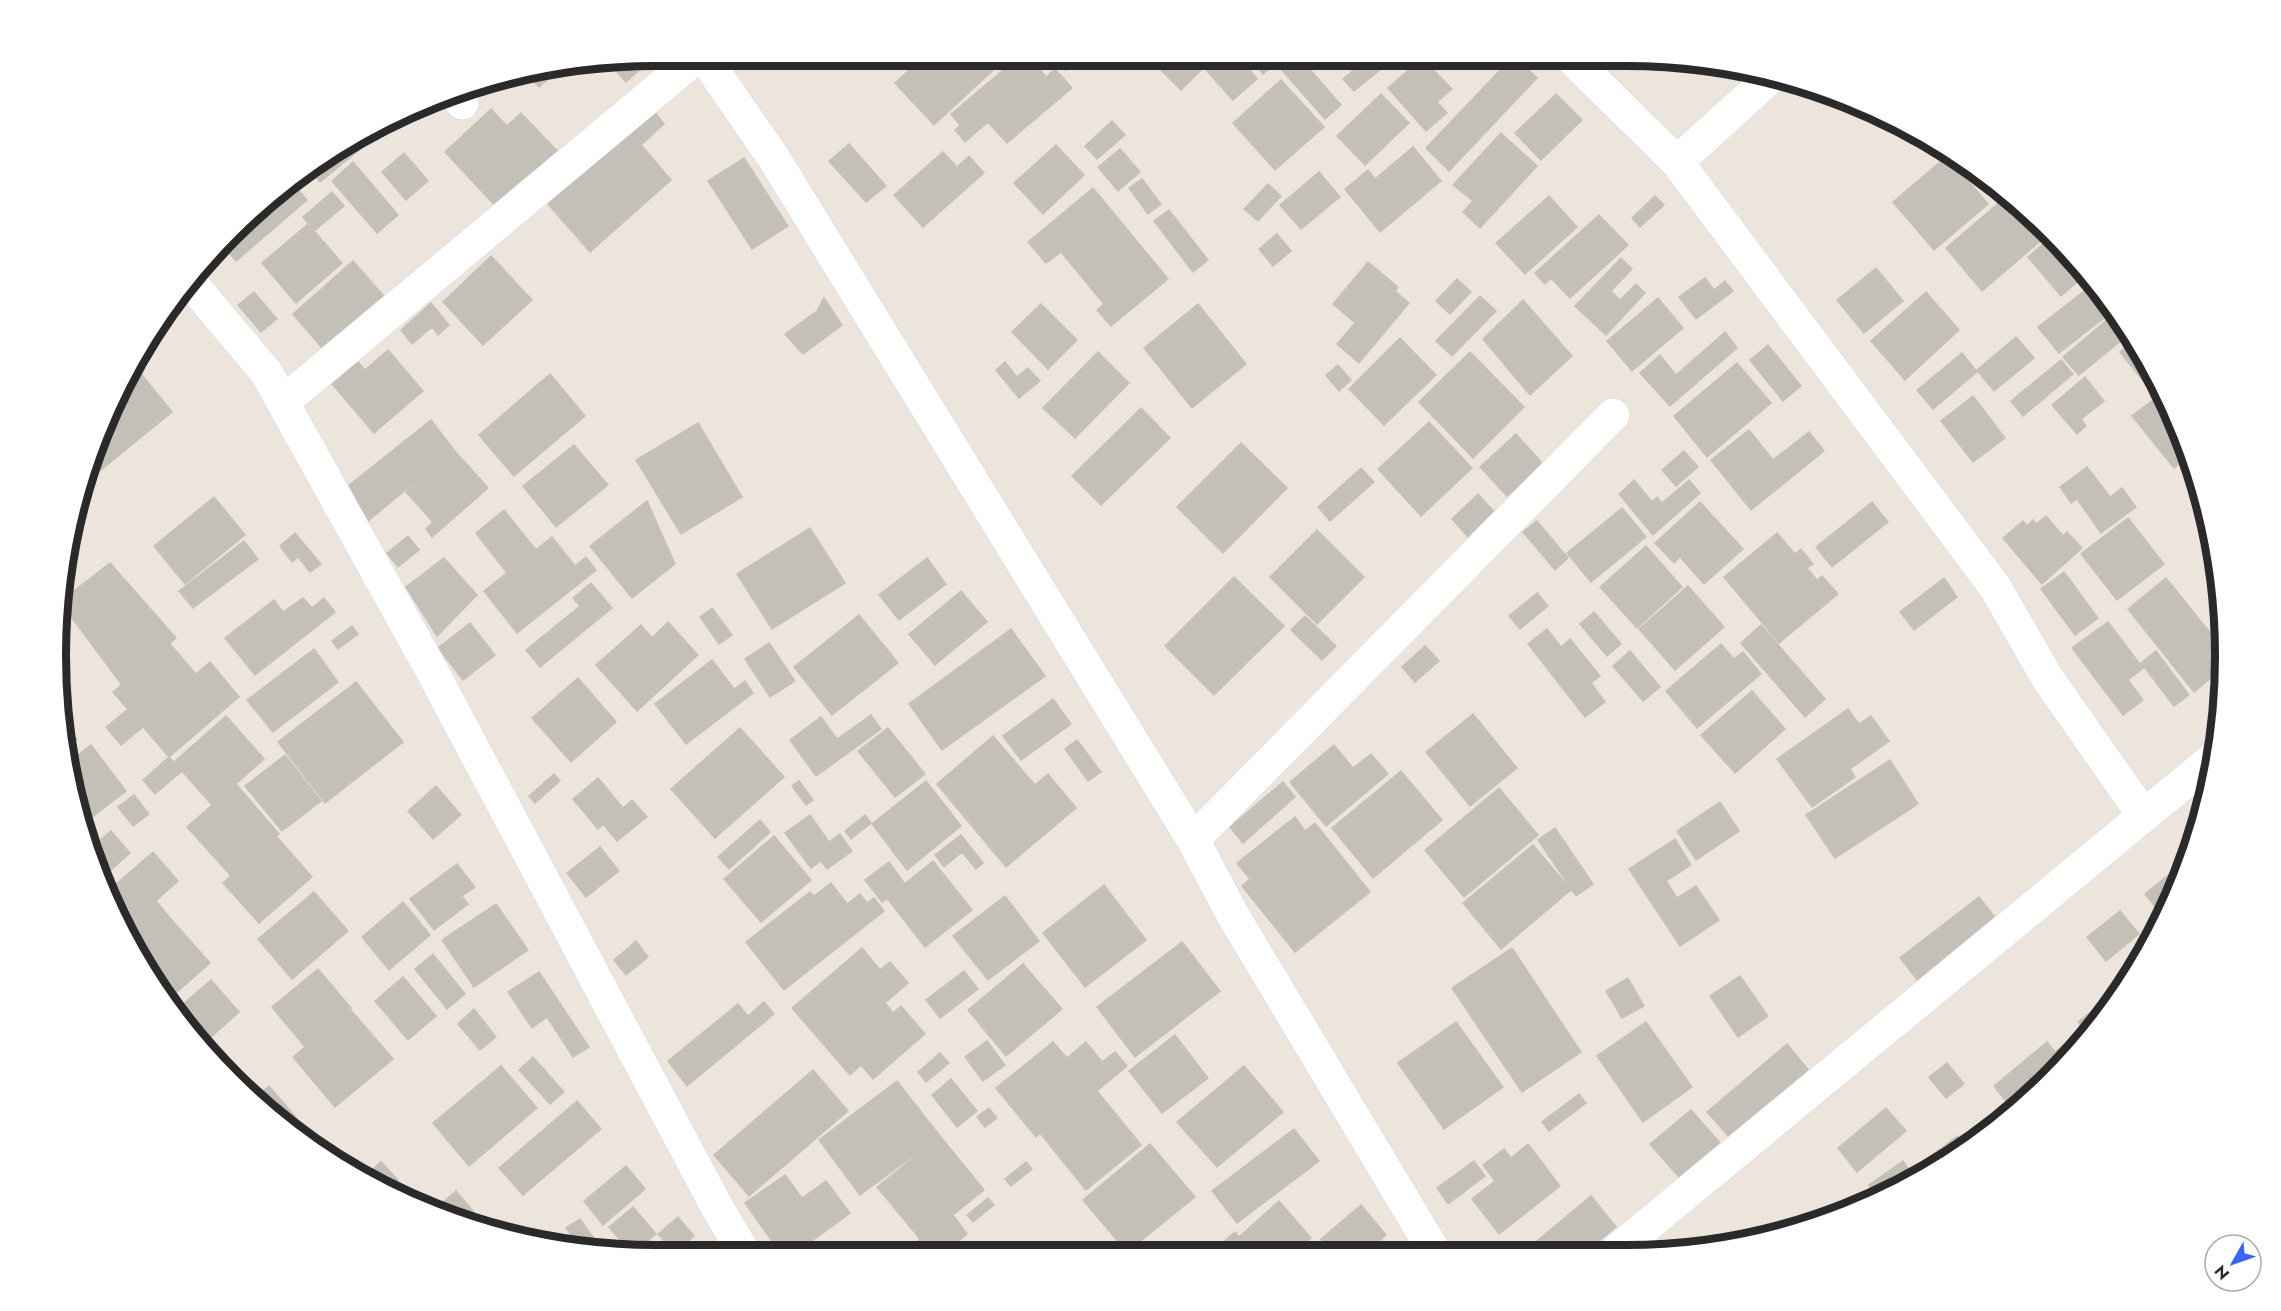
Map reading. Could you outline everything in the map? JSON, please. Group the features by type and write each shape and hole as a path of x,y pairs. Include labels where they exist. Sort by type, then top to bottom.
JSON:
{"street":[{"path":"283,402 686,66"},
{"path":"710,66 773,157 1193,840 1234,917 1430,1245"},
{"path":"1579,66 1677,162 1995,587 2048,680 2144,816"},
{"path":"1677,162 1764,83"},
{"path":"195,288 266,372 432,671 718,1209 740,1245"},
{"path":"1193,840 1613,415"},
{"path":"1623,1245 2205,765"}],"building":[{"path":"643,66 626,82 613,67"},
{"path":"913,66 997,66 934,125 895,83"},
{"path":"1008,66 1019,66 1023,71 1029,66 1037,66 1046,77 1055,69 1072,88 1007,143 988,122 965,142 955,130 960,125 951,114"},
{"path":"1157,66 1205,66 1181,90"},
{"path":"1212,66 1246,66 1257,79 1233,100 1207,71"},
{"path":"1256,66 1272,66 1263,74"},
{"path":"1285,66 1307,66 1341,105 1325,119 1281,69"},
{"path":"1358,66 1384,66 1354,91 1343,79"},
{"path":"1413,66 1430,66 1452,89 1437,102 1447,113 1426,131 1388,88"},
{"path":"1500,66 1525,66 1537,78 1449,171 1426,148 1502,68"},
{"path":"553,75 539,87 532,79"},
{"path":"1281,80 1324,127 1275,170 1233,123"},
{"path":"1381,94 1409,123 1365,165 1337,136"},
{"path":"1556,94 1582,120 1541,160 1515,133"},
{"path":"491,109 507,126 521,113 560,154 500,211 445,152"},
{"path":"654,111 664,124 641,145 671,180 590,252 548,204"},
{"path":"1112,121 1125,135 1097,159 1085,146"},
{"path":"1501,133 1537,166 1480,228 1463,212 1473,201 1453,185"},
{"path":"373,139 320,182 315,175"},
{"path":"849,144 886,186 866,202 829,161"},
{"path":"1056,145 1084,175 1043,214 1014,183"},
{"path":"1413,147 1441,181 1380,232 1345,189 1368,170 1375,179"},
{"path":"1120,149 1140,172 1118,191 1098,167"},
{"path":"943,152 957,167 969,156 984,173 923,227 894,195"},
{"path":"404,153 428,181 406,200 382,172"},
{"path":"744,158 788,226 752,249 708,181"},
{"path":"1943,159 1958,168 1988,204 1934,250 1893,202"},
{"path":"353,162 398,215 377,233 332,181"},
{"path":"1319,172 1340,197 1301,229 1280,205"},
{"path":"1142,179 1161,204 1148,214 1129,188"},
{"path":"1268,184 1281,196 1258,221 1244,209"},
{"path":"297,188 307,200 236,261 228,251 267,212"},
{"path":"1093,188 1168,279 1111,326 1097,310 1104,304 1061,252 1046,263 1028,242"},
{"path":"332,192 344,206 314,231 303,217"},
{"path":"1549,196 1577,227 1525,274 1496,243"},
{"path":"1655,196 1664,205 1640,227 1632,218"},
{"path":"2001,201 2042,239 1982,291 1946,248"},
{"path":"1169,210 1208,260 1193,272 1154,221"},
{"path":"1599,215 1628,245 1570,298 1551,278 1545,284 1535,273"},
{"path":"308,224 342,263 296,303 262,263"},
{"path":"1277,234 1291,251 1273,266 1259,249"},
{"path":"2045,242 2080,280 2061,296 2028,257"},
{"path":"491,256 532,300 483,345 443,302"},
{"path":"1621,258 1632,269 1611,291 1620,300 1636,284 1645,293 1606,335 1575,306"},
{"path":"353,261 389,302 328,355 293,314"},
{"path":"1368,262 1398,287 1395,291 1409,303 1359,363 1337,344 1355,323 1333,304"},
{"path":"1876,268 1903,301 1864,333 1837,300"},
{"path":"1705,278 1714,290 1725,281 1733,291 1696,319 1679,297"},
{"path":"1457,279 1471,292 1450,314 1436,301"},
{"path":"2087,289 2107,316 2059,353 2038,327"},
{"path":"254,292 277,319 261,332 238,305"},
{"path":"1926,292 1959,330 1905,380 1871,341"},
{"path":"1480,296 1496,311 1452,356 1436,341"},
{"path":"824,298 842,325 803,354 785,334 817,311"},
{"path":"1658,298 1683,328 1632,371 1607,341"},
{"path":"1523,300 1572,356 1530,395 1483,339"},
{"path":"431,303 449,325 438,335 432,327 412,344 401,330"},
{"path":"1041,304 1077,340 1048,369 1012,332"},
{"path":"1198,304 1246,364 1192,408 1144,348"},
{"path":"2109,318 2123,339 2079,375 2063,357"},
{"path":"1725,332 1737,348 1670,406 1640,373 1660,355 1676,375"},
{"path":"2016,337 2034,358 1994,391 1977,370"},
{"path":"1400,338 1436,375 1384,425 1349,389"},
{"path":"1768,345 1801,386 1783,401 1750,360"},
{"path":"2127,346 2153,394 2120,352"},
{"path":"388,350 423,391 374,433 332,384 358,362 365,370"},
{"path":"1098,352 1129,383 1075,438 1043,408"},
{"path":"1470,352 1524,407 1473,458 1419,402"},
{"path":"1962,353 1977,372 1933,409 1917,390"},
{"path":"2061,360 2073,374 2023,416 2011,401"},
{"path":"1005,362 1017,377 1028,368 1040,381 1019,398 996,370"},
{"path":"1737,363 1771,403 1707,457 1674,416"},
{"path":"1338,365 1351,380 1339,391 1326,375"},
{"path":"550,374 585,416 514,476 479,435"},
{"path":"142,375 172,412 101,470 97,465 134,381"},
{"path":"2085,377 2104,401 2081,419 2086,426 2077,434 2052,405"},
{"path":"1973,396 2005,438 1973,462 1941,421"},
{"path":"2156,398 2182,461 2174,468 2132,416"},
{"path":"1141,408 1170,438 1101,505 1072,476"},
{"path":"431,420 454,450 368,521 343,490"},
{"path":"1429,422 1472,468 1421,516 1378,469"},
{"path":"698,423 742,497 681,534 636,460"},
{"path":"1749,430 1773,460 1809,432 1824,451 1751,510 1711,460"},
{"path":"1516,434 1543,464 1507,496 1480,467"},
{"path":"1241,443 1287,488 1223,553 1177,507"},
{"path":"574,445 608,485 556,527 523,486"},
{"path":"454,450 488,488 432,537 426,529 433,522 406,492"},
{"path":"1684,451 1698,467 1676,486 1662,470"},
{"path":"2087,467 2110,497 2122,488 2136,507 2101,533 2077,499 2071,503 2060,487"},
{"path":"1361,468 1374,482 1330,521 1318,507"},
{"path":"1634,480 1652,502 1657,497 1662,503 1689,480 1700,493 1653,535 1619,494"},
{"path":"1478,494 1495,513 1468,537 1452,519"},
{"path":"214,497 245,535 185,584 154,546"},
{"path":"647,501 675,564 632,598 590,546"},
{"path":"1700,502 1743,549 1704,584 1680,557 1674,563 1655,543"},
{"path":"1872,502 1888,522 1832,567 1816,547"},
{"path":"1622,508 1646,537 1591,582 1567,553"},
{"path":"504,510 536,550 507,573 476,533"},
{"path":"2046,516 2063,536 2067,532 2082,548 2042,584 2003,538 2023,521 2027,526 2033,520 2036,524"},
{"path":"2128,518 2164,564 2117,600 2081,554"},
{"path":"1537,521 1568,558 1555,570 1523,532"},
{"path":"810,528 845,583 772,629 737,574"},
{"path":"1317,530 1364,577 1317,624 1270,577"},
{"path":"295,533 321,564 310,572 298,557 292,562 280,546"},
{"path":"1777,533 1795,554 1801,549 1813,564 1807,568 1817,580 1822,576 1838,594 1779,643 1724,577"},
{"path":"408,536 419,550 398,567 387,553"},
{"path":"552,537 575,566 586,557 596,570 517,633 484,591"},
{"path":"244,541 258,559 193,608 179,591"},
{"path":"1646,546 1682,587 1637,628 1600,587"},
{"path":"444,558 477,595 437,636 406,587"},
{"path":"927,558 946,584 899,620 879,595"},
{"path":"110,563 176,638 122,685 68,612 69,595"},
{"path":"2064,572 2098,618 2075,635 2041,589"},
{"path":"1234,577 1284,626 1214,695 1165,646"},
{"path":"1944,578 1957,597 1914,630 1900,612"},
{"path":"2166,578 2215,638 2214,675 2194,692 2128,609"},
{"path":"591,583 612,608 540,667 526,650 580,606 573,598"},
{"path":"1688,586 1724,627 1675,670 1639,629"},
{"path":"961,591 987,622 935,665 909,634"},
{"path":"1537,593 1548,606 1520,629 1509,616"},
{"path":"303,598 312,608 324,598 335,612 255,675 225,638 274,600 283,612"},
{"path":"712,608 732,635 719,644 700,617"},
{"path":"1594,612 1621,644 1607,656 1580,624"},
{"path":"859,615 898,663 832,715 794,667"},
{"path":"1305,616 1336,646 1322,660 1291,630"},
{"path":"668,622 698,655 637,711 596,665 641,625 652,638"},
{"path":"2108,622 2143,668 2128,680 2143,700 2123,715 2072,648"},
{"path":"470,623 495,655 463,680 438,648"},
{"path":"1761,625 1825,699 1805,717 1741,643"},
{"path":"352,626 358,634 338,649 332,641"},
{"path":"1011,629 1045,676 942,750 909,704"},
{"path":"1547,629 1561,647 1570,639 1600,676 1591,683 1605,702 1585,717 1528,644"},
{"path":"769,643 795,681 770,697 745,659"},
{"path":"170,644 196,674 210,662 239,697 169,757 113,692"},
{"path":"1721,644 1734,659 1743,652 1761,674 1697,728 1666,691"},
{"path":"1425,646 1439,661 1415,682 1402,667"},
{"path":"314,649 338,682 273,732 247,700"},
{"path":"1630,651 1660,687 1643,701 1613,666"},
{"path":"2156,651 2189,695 2174,706 2141,663"},
{"path":"712,660 734,689 745,681 753,693 686,744 655,704"},
{"path":"578,678 616,722 571,762 532,718"},
{"path":"356,682 403,742 325,803 278,742"},
{"path":"1752,691 1785,729 1735,773 1701,735"},
{"path":"1053,699 1071,724 1021,760 1003,736"},
{"path":"128,709 143,727 121,745 106,727"},
{"path":"1848,709 1859,724 1871,716 1889,741 1850,769 1855,777 1812,807 1777,759"},
{"path":"1473,714 1517,768 1470,806 1426,752"},
{"path":"871,715 881,729 816,776 790,740 821,717 837,739"},
{"path":"226,716 264,759 212,805 174,762"},
{"path":"740,728 784,777 715,838 671,789"},
{"path":"888,728 925,774 895,797 858,751"},
{"path":"71,731 77,739 73,742"},
{"path":"993,736 1035,785 1048,774 1076,808 1006,867 937,784"},
{"path":"1077,740 1101,772 1088,781 1065,749"},
{"path":"91,745 126,791 89,819 77,771 75,757"},
{"path":"1334,745 1353,768 1371,754 1388,774 1326,826 1290,782"},
{"path":"285,755 321,801 282,831 245,786"},
{"path":"169,757 182,771 155,794 143,780"},
{"path":"1890,760 1918,804 1835,858 1806,815"},
{"path":"1401,771 1442,820 1373,878 1332,828"},
{"path":"554,774 560,781 535,803 529,796"},
{"path":"598,778 623,808 598,829 573,799"},
{"path":"799,781 813,800 806,805 792,786"},
{"path":"926,781 961,826 907,870 872,824"},
{"path":"1283,782 1295,797 1243,843 1230,827"},
{"path":"236,784 279,834 231,876 187,827"},
{"path":"436,786 461,815 433,839 408,811"},
{"path":"1499,788 1538,835 1464,897 1425,850"},
{"path":"134,795 149,814 133,826 118,807"},
{"path":"632,800 647,817 617,841 604,825"},
{"path":"1720,802 1739,831 1696,860 1677,831"},
{"path":"810,815 829,842 840,834 852,851 827,869 821,861 811,868 785,833"},
{"path":"865,815 871,823 851,839 845,831"},
{"path":"1295,817 1305,831 1315,823 1370,892 1295,952 1242,886 1250,879 1237,863"},
{"path":"760,820 770,832 729,869 718,857"},
{"path":"1555,828 1593,884 1576,896 1538,840"},
{"path":"111,831 130,853 108,873 97,843"},
{"path":"961,835 983,863 976,869 962,852 944,867 935,855"},
{"path":"276,836 312,877 259,923 223,883"},
{"path":"774,836 811,880 761,922 724,879"},
{"path":"1675,839 1691,865 1666,881 1677,898 1696,886 1719,920 1680,946 1629,869"},
{"path":"1533,845 1571,890 1501,949 1463,903"},
{"path":"600,847 619,871 586,897 567,873"},
{"path":"153,852 178,881 131,923 114,887"},
{"path":"933,861 972,910 925,947 887,898"},
{"path":"889,862 905,884 882,902 865,880"},
{"path":"457,864 475,887 462,896 468,904 434,930 410,899"},
{"path":"2174,870 2157,909 2145,894"},
{"path":"831,883 847,904 860,894 867,903 874,898 884,911 784,990 746,942 810,892 814,896"},
{"path":"1104,885 1146,940 1085,987 1043,933"},
{"path":"314,892 348,931 292,979 258,939"},
{"path":"1005,896 1039,941 988,980 953,936"},
{"path":"1979,897 1998,921 1919,982 1900,958"},
{"path":"156,901 170,918 143,942 131,923"},
{"path":"403,902 430,935 389,970 362,937"},
{"path":"496,904 528,950 474,987 442,940"},
{"path":"2120,911 2139,934 2106,961 2087,937"},
{"path":"170,918 210,963 174,995 141,943"},
{"path":"636,941 648,957 626,975 614,960"},
{"path":"1182,942 1220,991 1135,1057 1097,1007"},
{"path":"862,948 880,970 890,962 908,983 885,1003 893,1013 901,1006 925,1034 873,1079 861,1065 850,1075 792,1008"},
{"path":"1512,948 1581,1052 1522,1092 1452,988"},
{"path":"433,954 465,994 447,1009 415,969"},
{"path":"1023,964 1062,1009 1006,1056 968,1010"},
{"path":"318,969 351,1008 305,1047 272,1007"},
{"path":"964,971 978,989 940,1018 926,1000"},
{"path":"539,972 589,1047 573,1057 547,1017 532,1028 508,992"},
{"path":"1740,976 1768,1016 1738,1037 1710,996"},
{"path":"403,977 436,1016 408,1040 375,1001"},
{"path":"1628,978 1644,1006 1622,1018 1606,991"},
{"path":"211,980 239,1012 208,1039 182,1005"},
{"path":"764,1002 774,1014 687,1086 668,1061 738,1004 748,1016"},
{"path":"2099,1006 2082,1028 2078,1022"},
{"path":"350,1009 393,1059 335,1107 293,1057"},
{"path":"474,1009 496,1037 480,1050 458,1024"},
{"path":"1456,1022 1503,1087 1444,1129 1398,1063"},
{"path":"1646,1022 1692,1087 1643,1122 1597,1056"},
{"path":"1175,1035 1208,1078 1162,1113 1129,1071"},
{"path":"2069,1040 2071,1042 2008,1104 1994,1086 2047,1042 2055,1052"},
{"path":"987,1041 1005,1065 983,1081 965,1057"},
{"path":"1053,1042 1067,1058 1086,1042 1102,1062 1115,1052 1127,1066 1097,1091 1141,1145 1086,1190 1040,1133 1036,1137 996,1088"},
{"path":"1787,1044 1810,1072 1731,1139 1707,1112"},
{"path":"940,1053 949,1063 926,1082 918,1072"},
{"path":"533,1057 564,1092 550,1104 519,1070"},
{"path":"1947,1063 1964,1084 1946,1098 1929,1077"},
{"path":"501,1066 537,1108 469,1166 433,1123"},
{"path":"1244,1066 1283,1112 1217,1167 1177,1122"},
{"path":"813,1070 848,1111 749,1196 714,1155"},
{"path":"951,1079 977,1111 957,1127 932,1095"},
{"path":"897,1081 940,1136 860,1195 819,1140"},
{"path":"269,1086 307,1131 267,1099 261,1093"},
{"path":"1579,1094 1586,1103 1549,1131 1542,1122"},
{"path":"577,1101 601,1129 523,1195 499,1168"},
{"path":"989,1108 997,1118 985,1127 977,1117"},
{"path":"1886,1108 1906,1131 1857,1172 1838,1148"},
{"path":"1691,1110 1720,1143 1679,1177 1650,1144"},
{"path":"1294,1129 1319,1161 1237,1223 1212,1191"},
{"path":"940,1136 984,1190 953,1215 967,1234 953,1245 913,1245 920,1239 877,1187"},
{"path":"1957,1136 1961,1140 1932,1159 1930,1157"},
{"path":"1150,1144 1195,1197 1136,1245 1121,1245 1083,1200"},
{"path":"1528,1144 1560,1186 1499,1234 1472,1199 1495,1181 1483,1165 1504,1149 1511,1158"},
{"path":"1474,1161 1485,1176 1448,1204 1437,1188"},
{"path":"1903,1161 1910,1171 1873,1190 1869,1185"},
{"path":"381,1162 398,1180 394,1184 371,1171"},
{"path":"1026,1162 1032,1169 1011,1186 1005,1179"},
{"path":"626,1166 645,1189 603,1225 584,1201"},
{"path":"785,1175 802,1198 826,1181 850,1213 806,1245 775,1245 745,1203"},
{"path":"456,1191 479,1218 466,1214 441,1204"},
{"path":"1591,1196 1616,1227 1594,1245 1532,1245"},
{"path":"988,1198 994,1205 973,1222 967,1215"},
{"path":"1279,1201 1311,1238 1303,1245 1221,1244 1235,1232 1239,1237"},
{"path":"1361,1205 1386,1235 1375,1245 1327,1245 1321,1239"},
{"path":"633,1207 656,1234 643,1245 624,1244 609,1227"},
{"path":"678,1217 694,1236 684,1245 668,1245 658,1234"},
{"path":"580,1219 595,1240 575,1239 566,1228"}]}
